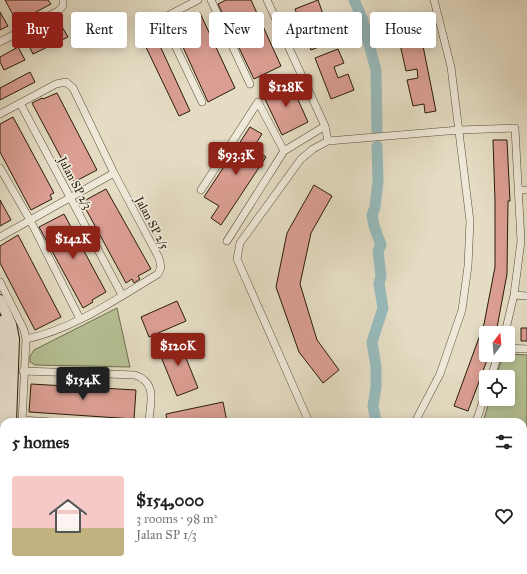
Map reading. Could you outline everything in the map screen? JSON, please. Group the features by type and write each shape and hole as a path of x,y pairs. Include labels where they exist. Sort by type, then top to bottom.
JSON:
{"street":[{"path":"174,12 198,0"},
{"path":"211,0 250,84"},
{"path":"267,0 326,126 328,141"},
{"path":"417,418 440,374 462,310 468,266 470,221 451,67 434,0"},
{"path":"0,42 58,11 63,3"},
{"path":"176,48 202,102"},
{"name":"Jalan SP 2/5","path":"20,103 56,84 66,82 73,88 114,173 159,258 160,267 158,274 80,319 42,336 26,339"},
{"path":"201,190 258,102 284,151"},
{"path":"0,114 20,103"},
{"name":"Jalan SP 2/3","path":"20,103 122,295"},
{"path":"227,241 284,151 326,126"},
{"path":"307,418 237,259 240,243 301,159 313,149 328,141 459,130 515,128 518,190 524,242 507,326"},
{"path":"0,168 30,220 80,319"},
{"path":"0,237 114,173"},
{"path":"518,190 527,190"},
{"path":"0,282 24,330 26,339 18,418"},
{"path":"514,295 527,296"},
{"path":"0,300 11,324 14,339 3,418"},
{"path":"0,321 3,327 5,343 6,393 17,418"},
{"path":"515,348 527,349"},
{"path":"23,371 135,375 142,377 147,382 151,390 149,418"},
{"path":"477,418 481,406"}],"green space":[{"path":"117,308 130,367 35,365 30,362 30,356 34,350"},
{"path":"515,354 527,355 527,418 484,418 488,406 515,406 515,370 498,370 501,362 515,362"}],"building":[{"path":"5,0 48,0 51,4 36,12 12,13"},
{"path":"226,0 251,0 256,12 222,12 218,4"},
{"path":"318,0 322,12 296,12 295,9"},
{"path":"0,12 8,26 0,30"},
{"path":"201,15 209,32 209,48 216,48 235,88 208,102 183,48 201,48"},
{"path":"63,28 68,37 63,39"},
{"path":"264,29 281,66 254,79 239,48 264,48"},
{"path":"19,48 25,60 4,70 0,62 0,57"},
{"path":"30,48 45,48 33,54"},
{"path":"146,48 161,48 190,111 179,116"},
{"path":"401,48 423,48 436,111 425,113 424,104 413,106 407,80 418,78 417,69 406,71"},
{"path":"338,49 344,63 334,67 338,78 348,74 354,90 331,99 315,58"},
{"path":"30,72 35,82 0,100 0,88"},
{"path":"290,82 308,122 282,135 263,95"},
{"path":"57,93 97,170 74,182 32,103"},
{"path":"13,117 54,193 50,195 52,199 31,210 0,152 0,124"},
{"path":"250,127 262,134 253,148 266,157 221,225 211,218 219,206 204,197"},
{"path":"493,140 507,140 510,201 508,201 507,274 497,326 483,326 495,267"},
{"path":"314,185 332,196 311,233 300,284 317,340 339,370 323,383 299,352 276,287 287,233"},
{"path":"106,189 151,269 138,276 140,279 134,283 132,279 126,283 82,202"},
{"path":"0,200 11,220 0,226"},
{"path":"64,214 106,292 92,300 93,302 83,308 39,227"},
{"path":"18,235 61,317 35,330 0,263 0,246"},
{"path":"177,301 186,321 149,337 141,317"},
{"path":"521,328 527,328 527,341 521,341"},
{"path":"178,338 198,388 177,396 157,347"},
{"path":"479,338 479,362 486,362 483,370 479,370 479,382 468,411 454,406"},
{"path":"31,384 136,390 134,418 29,412"},
{"path":"223,402 226,418 166,418 166,414"}],"waterway":[{"path":"354,0 362,18 376,70 377,131"},
{"path":"375,418 373,406 376,387 376,367 372,342 383,308 379,284 381,276 378,251 381,245 374,226 372,215 375,207 378,181 377,146"}]}
